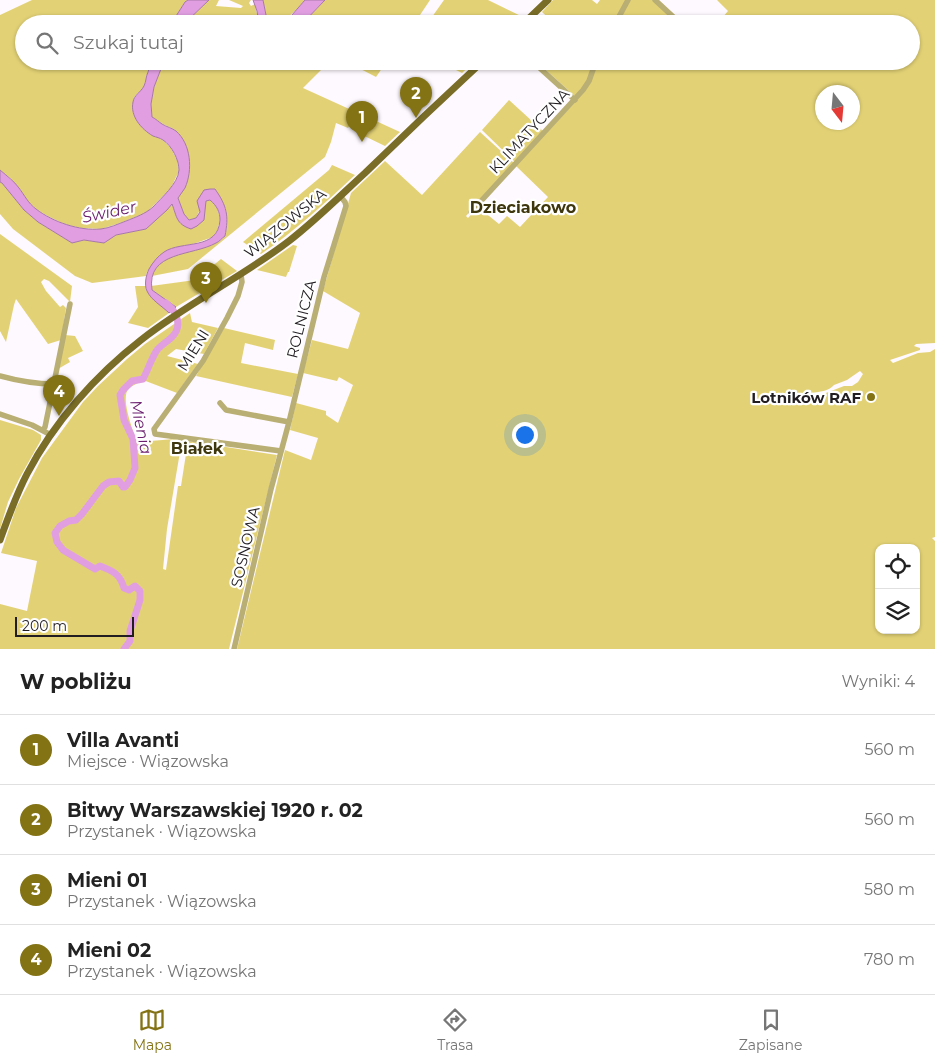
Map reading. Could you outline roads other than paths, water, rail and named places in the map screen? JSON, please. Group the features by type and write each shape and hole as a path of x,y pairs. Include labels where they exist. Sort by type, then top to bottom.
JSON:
{"main road":[{"path":"532,15 548,0"},
{"name":"WIĄZOWSKA","path":"0,540 27,473 51,435 74,404 98,377 142,339 290,241 473,70"}],"street":[{"path":"620,15 628,0"},
{"path":"655,0 671,15"},
{"path":"542,70 575,100"},
{"name":"KLIMATYCZNA","path":"471,212 575,100 589,80 593,70"},
{"name":"ROLNICZA","path":"281,452 324,277 346,206 340,196"},
{"name":"MIENI","path":"241,275 242,282 238,296 227,318 196,371 154,429 155,434 281,452"},
{"path":"43,430 70,304"},
{"path":"0,376 24,382 54,384"},
{"path":"220,403 226,410 288,422"},
{"path":"0,414 24,422 51,435"},
{"name":"SOSNOWA","path":"234,649 281,452"}],"waterway":[{"name":"Mienia","path":"124,649 130,641 130,631 140,600 140,591 135,586 129,590 124,588 118,576 112,571 100,566 95,569 63,550 57,542 55,533 60,526 69,521 76,520 103,486 109,482 119,481 125,487 130,480 135,468 133,439 124,420 120,395 132,381 143,379 157,350 175,333 178,324 176,315 166,303"}],"place":[{"name":"Bitwy Warszawskiej 1920 r. 02","path":"416,118"},
{"name":"Villa Avanti","path":"362,142"},
{"name":"Mieni 01","path":"206,303"},
{"name":"Lotników RAF","path":"871,397"},
{"name":"Mieni 02","path":"59,416"}],"district":[{"name":"Dzieciakowo","path":"523,207"},
{"name":"Białek","path":"197,448"}],"water label":[{"name":"Świder","path":"109,212"}]}
